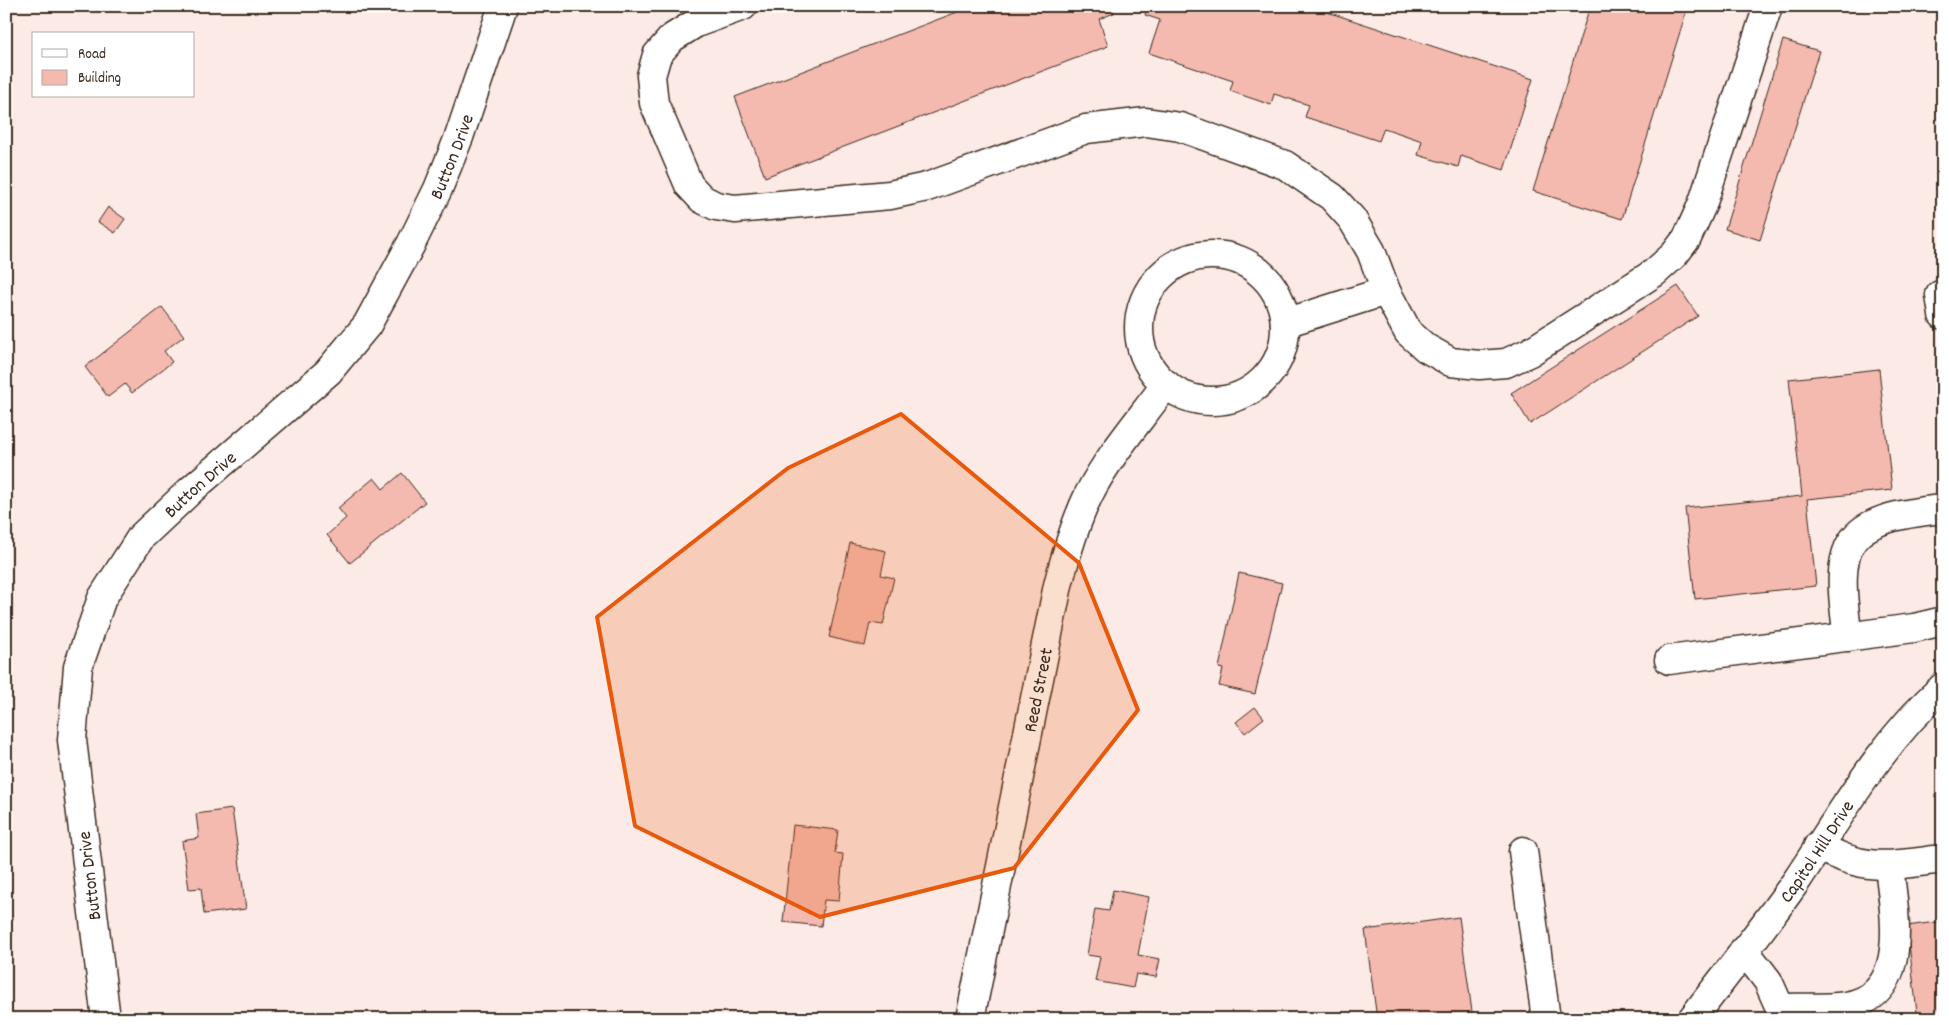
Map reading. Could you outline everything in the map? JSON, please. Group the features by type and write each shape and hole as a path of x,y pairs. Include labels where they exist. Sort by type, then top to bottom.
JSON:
{"street":[{"name":"Button Drive","path":"106,1019 72,740 78,667 102,598 141,537 192,489 328,372 367,325 411,244 438,189 459,137 503,6"},
{"path":"743,6 696,23 672,38 658,55 651,76 654,102 689,186 702,198 716,206 735,209 890,195 927,187 1086,129 1146,122 1180,127 1215,138 1285,165 1332,197 1352,219 1371,251 1386,291 1408,332 1426,348 1451,362 1479,365 1506,363 1530,352 1654,273 1674,255 1687,238 1702,205 1768,6"},
{"path":"1210,255 1225,256 1240,261 1267,280 1282,307 1285,323 1284,340 1279,356 1271,371 1245,393 1230,399 1204,400 1180,394 1166,384 1154,373 1141,344 1141,312 1146,297 1154,283 1165,272 1179,263 1194,257 1210,255"},
{"path":"1285,323 1386,291"},
{"name":"Reed Street","path":"970,1019 1058,585 1077,520 1105,467 1166,384"},
{"path":"1848,637 1842,595 1842,571 1848,548 1857,533 1873,523 1915,512 1943,509"},
{"path":"1668,660 1914,628 1943,621"},
{"name":"Capitol Hill Drive","path":"1692,1019 1796,881 1848,801 1897,735 1943,687"},
{"path":"1818,846 1840,858 1861,864 1889,866 1943,859"},
{"path":"1523,851 1546,1019"},
{"path":"1744,950 1768,981 1780,1013 1846,1006 1872,996 1888,976 1895,956 1896,923 1889,866"}],"highlighted area":[{"path":"901,414 1079,563 1138,710 1014,868 820,917 635,826 597,617 788,468"}],"building":[{"path":"973,6 1111,6 1114,13 1099,19 1108,46 765,177 735,97"},
{"path":"1148,6 1309,6 1533,79 1504,170 1461,156 1458,167 1418,155 1422,141 1384,128 1379,141 1305,117 1309,105 1274,94 1271,105 1230,91 1233,81 1149,53 1160,20 1145,15"},
{"path":"1590,6 1688,6 1622,219 1533,191"},
{"path":"1783,40 1819,51 1760,240 1725,229"},
{"path":"108,207 125,219 115,233 98,222"},
{"path":"1678,286 1698,316 1530,424 1511,393"},
{"path":"162,307 184,336 164,351 172,362 132,393 125,384 108,397 85,367"},
{"path":"1879,369 1892,490 1807,499 1816,586 1695,599 1685,508 1802,496 1789,379"},
{"path":"402,473 425,502 350,563 327,535 346,518 338,508 374,478 383,489"},
{"path":"850,543 886,551 881,575 894,578 883,625 870,623 865,646 829,637"},
{"path":"1239,573 1282,583 1255,694 1219,686 1223,669 1219,668"},
{"path":"1255,707 1264,718 1245,733 1236,722"},
{"path":"232,809 246,909 204,914 201,888 189,889 182,841 199,838 196,814"},
{"path":"793,825 838,830 835,853 843,854 839,901 824,900 821,926 783,922"},
{"path":"1113,890 1149,897 1138,955 1160,959 1156,977 1136,974 1133,988 1095,981 1100,957 1087,955 1095,909 1109,911"},
{"path":"1459,917 1473,1019 1377,1019 1365,930"},
{"path":"1943,921 1943,1015 1921,1019 1872,1019 1917,1013 1907,926"}]}
